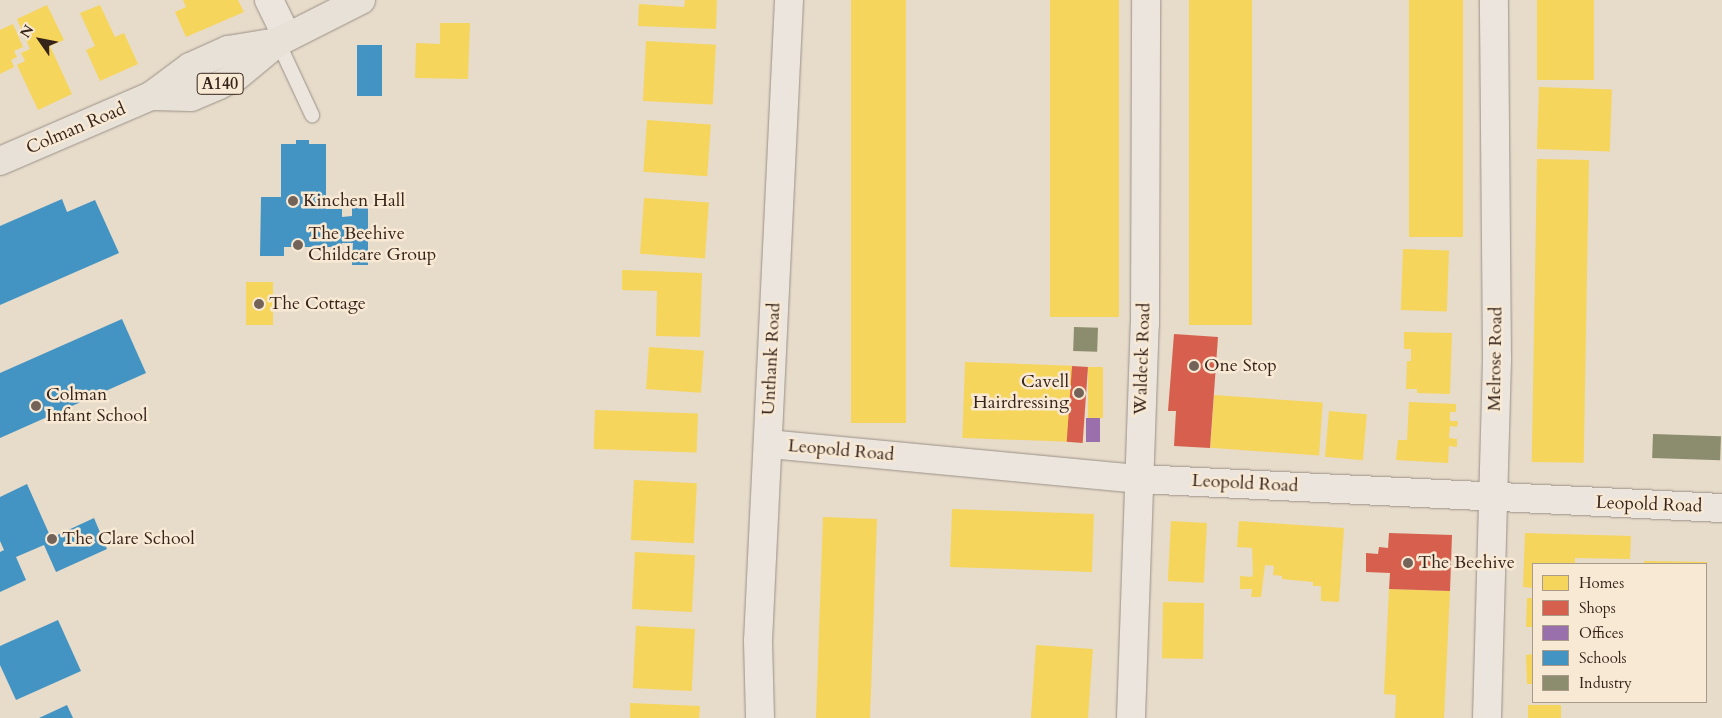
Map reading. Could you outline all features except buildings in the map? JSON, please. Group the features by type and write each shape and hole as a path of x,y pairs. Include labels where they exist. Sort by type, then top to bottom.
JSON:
{"highway":[{"name":"Colman Road","path":"0,161 151,96 190,67 228,50 282,39 361,0"}],"street":[{"path":"269,0 282,39"},
{"name":"Unthank Road","path":"760,718 758,641 789,0"},
{"name":"Waldeck Road","path":"1131,718 1145,324 1146,0"},
{"name":"Melrose Road","path":"1487,718 1497,358 1494,0"},
{"name":"Leopold Road","path":"768,444 1139,479 1722,508"}],"lane":[{"path":"282,39 312,116"}],"place":[{"name":"Kinchen Hall","path":"293,201"},
{"name":"The Beehive Childcare Group","path":"298,245"},
{"name":"The Cottage","path":"259,304"},
{"name":"One Stop","path":"1194,366"},
{"name":"Cavell Hairdressing","path":"1079,393"},
{"name":"Colman Infant School","path":"36,406"},
{"name":"The Clare School","path":"52,539"},
{"name":"The Beehive","path":"1408,563"}]}
